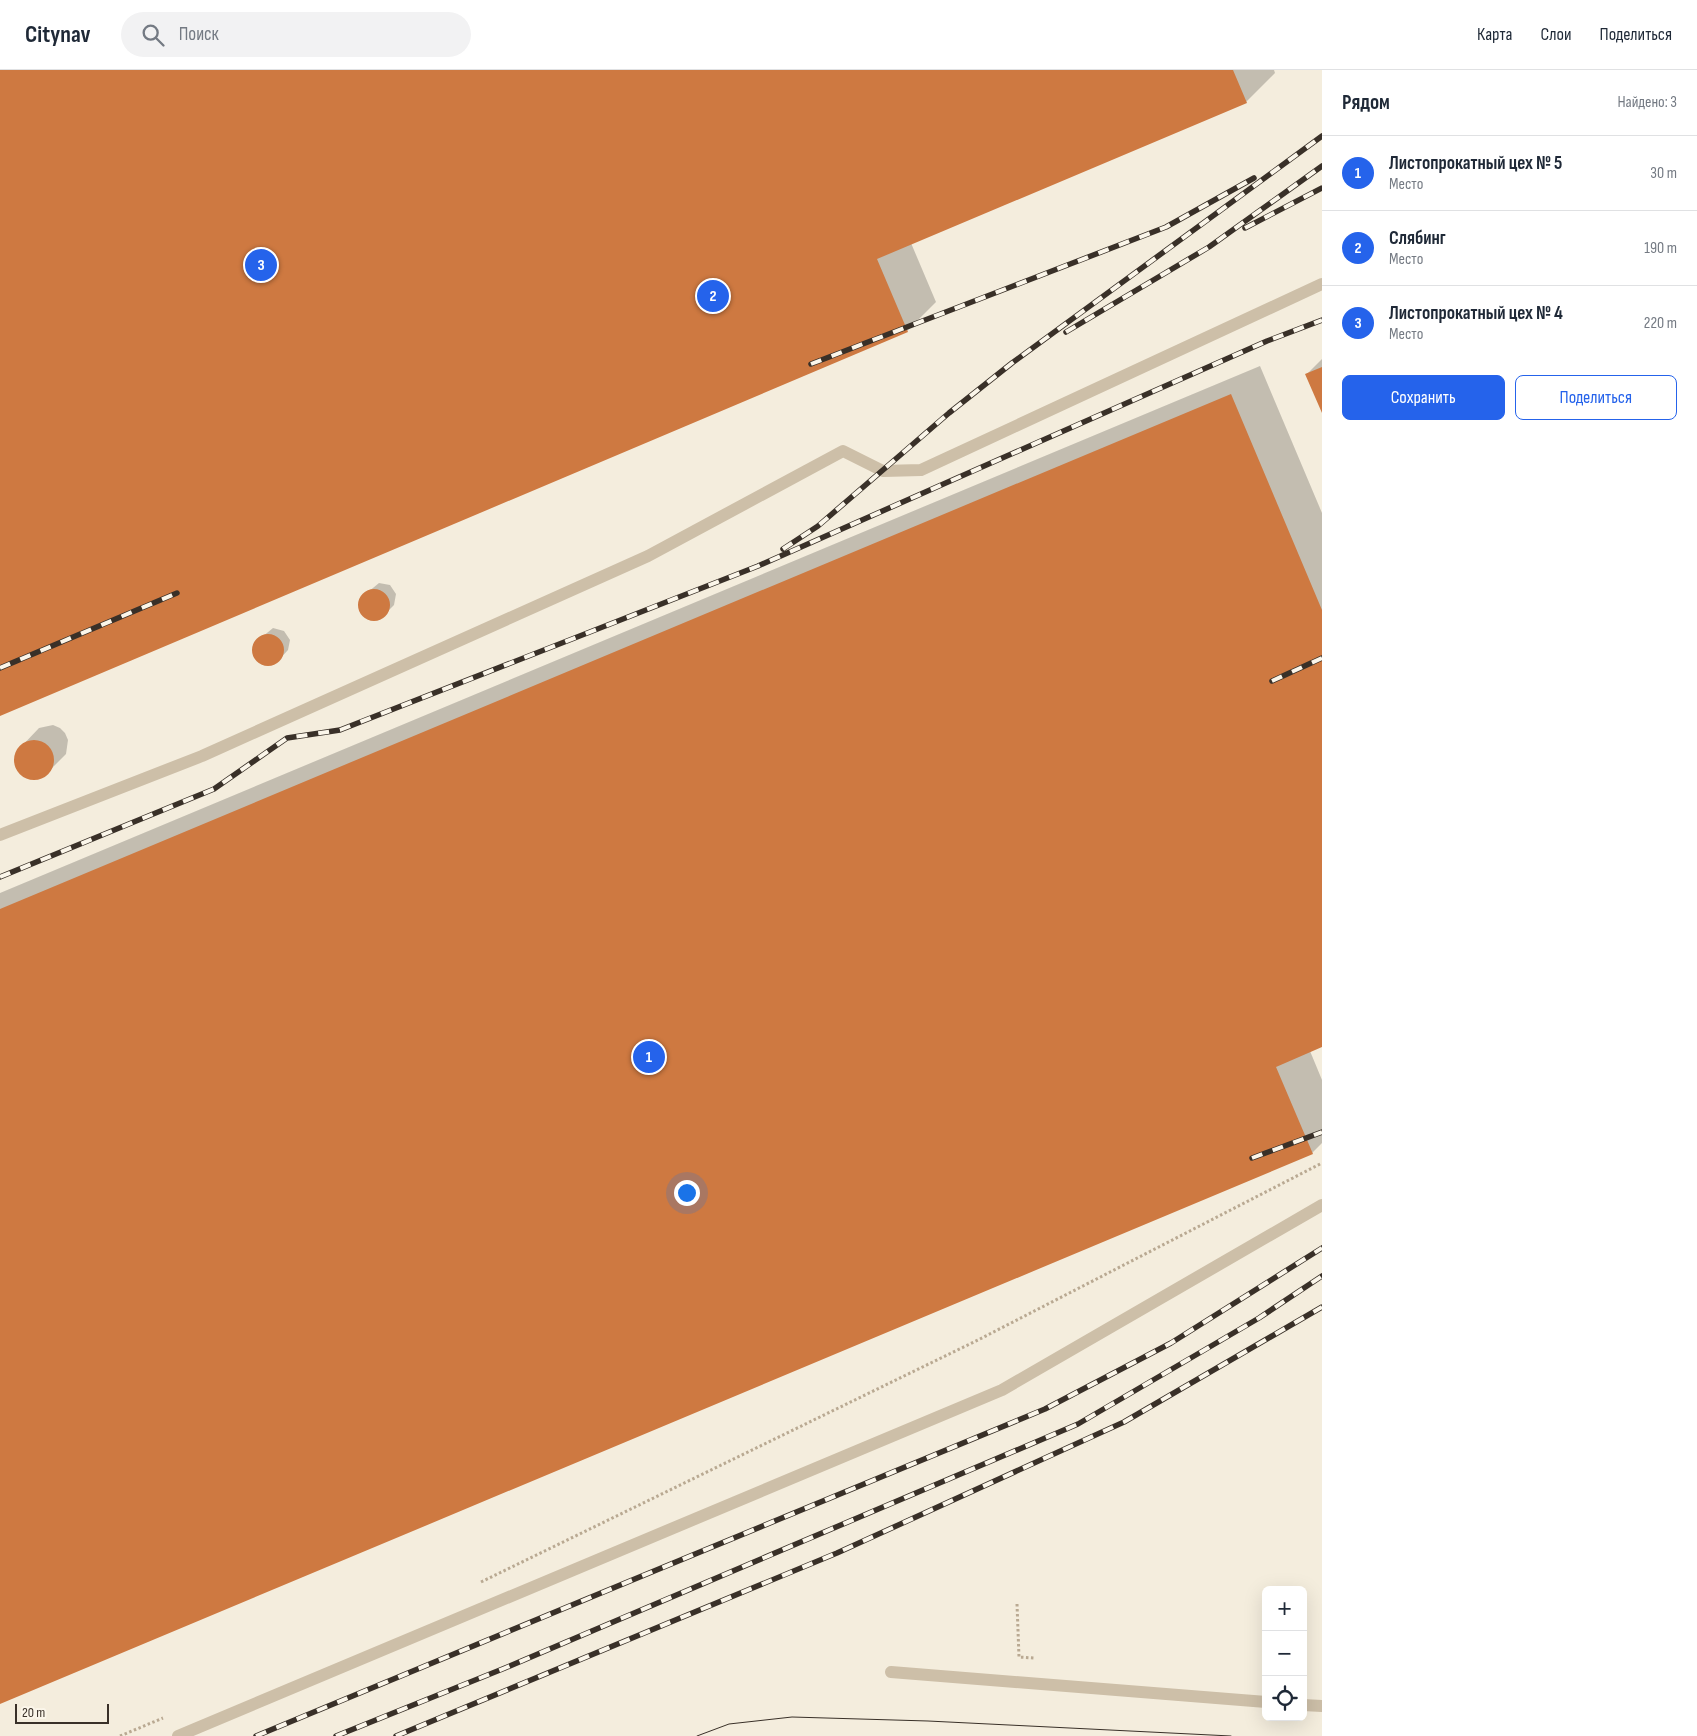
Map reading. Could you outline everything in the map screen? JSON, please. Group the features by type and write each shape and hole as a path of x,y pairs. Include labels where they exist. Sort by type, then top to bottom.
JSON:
{"lane":[{"path":"0,836 202,756 648,556 843,451 883,471 921,470 1322,284"},
{"path":"178,1736 1002,1390 1322,1205"},
{"path":"891,1672 1262,1702"},
{"path":"1307,1705 1322,1706"}],"path":[{"path":"477,1584 978,1340 1322,1163"},
{"path":"1017,1604 1019,1657 1039,1659"},
{"path":"120,1736 166,1717"}],"building":[{"path":"0,70 1233,70 1247,103 877,259 908,332 0,716"},
{"path":"1322,367 1322,413 1305,374"},
{"path":"1231,394 1322,610 1322,1047 1276,1067 1313,1154 0,1704 0,909"},
{"path":"374,589 385,594 390,605 385,616 374,621 363,616 358,605 363,594"},
{"path":"268,634 279,639 284,650 279,661 268,666 257,661 252,650 257,639"},
{"path":"30,740 38,740 45,743 51,749 54,760 51,771 45,777 38,780 30,780 23,777 17,771 14,764 14,756 17,749 23,743"}],"tram line":[{"path":"697,1736 729,1724 792,1717 928,1721 1231,1736"}],"railway":[{"path":"783,549 818,526 949,413 1012,363 1322,136"},
{"path":"1066,332 1209,247 1322,166"},
{"path":"811,364 1166,227 1254,178"},
{"path":"1245,228 1322,188"},
{"path":"0,877 214,789 287,738 340,730 758,566 1267,341 1322,320"},
{"path":"0,668 177,593"},
{"path":"1272,681 1322,658"},
{"path":"1252,1158 1322,1132"},
{"path":"256,1736 1045,1409 1171,1343 1322,1248"},
{"path":"336,1736 505,1668 1078,1424 1259,1318 1322,1276"},
{"path":"396,1736 837,1553 1124,1422 1322,1307"}],"place":[{"name":"Листопрокатный цех № 4","path":"261,265"},
{"name":"Слябинг","path":"713,296"},
{"name":"Листопрокатный цех № 5","path":"649,1057"}]}
